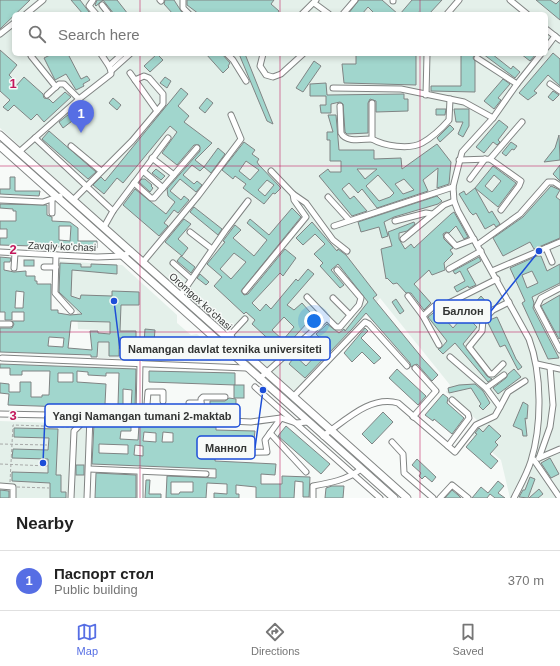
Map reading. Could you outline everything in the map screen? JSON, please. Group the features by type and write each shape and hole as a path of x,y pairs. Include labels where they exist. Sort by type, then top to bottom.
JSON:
{"main road":[{"name":"Oromgox ko‘chasi","path":"0,135 407,498"},
{"name":"Oromgox ko‘chasi","path":"0,146 55,199 123,256 246,368 394,498"}],"street":[{"path":"28,12 43,0"},
{"path":"93,0 89,6 94,12"},
{"path":"183,0 183,8 186,12"},
{"path":"345,12 355,0"},
{"path":"449,12 459,0"},
{"path":"510,0 525,12"},
{"path":"304,12 315,1 327,12"},
{"path":"102,5 107,12"},
{"path":"0,34 12,25"},
{"path":"548,30 558,38 548,46"},
{"path":"31,56 56,87"},
{"path":"19,152 79,99 111,74 110,69 102,56"},
{"path":"110,69 120,56"},
{"path":"110,69 127,56"},
{"path":"229,56 246,81"},
{"path":"263,56 260,66 266,75 273,77 280,74 301,56"},
{"path":"426,94 427,56"},
{"path":"514,498 532,461 536,438 537,364 529,339 454,201 453,188 462,152 493,118 539,56"},
{"path":"477,58 517,84"},
{"path":"130,73 157,111"},
{"path":"73,200 132,141 164,102 161,91 147,77 135,80"},
{"path":"47,95 62,84 66,85 79,99"},
{"path":"550,84 560,91"},
{"path":"333,88 401,89 464,102 493,118"},
{"path":"340,106 341,133 343,137 347,139 372,139 383,144 411,146 422,143 449,120 450,99"},
{"path":"372,103 372,139"},
{"path":"143,262 198,196 241,139 231,115"},
{"path":"470,179 522,122"},
{"path":"35,138 114,211"},
{"path":"104,227 134,183 168,138"},
{"path":"71,146 101,172"},
{"path":"134,183 153,198 196,148"},
{"path":"152,158 174,175"},
{"path":"460,160 488,159 521,181 520,186 500,210"},
{"path":"143,171 163,188"},
{"path":"271,171 293,194 306,203 333,240 347,251"},
{"path":"477,244 520,214 548,182 554,182 560,186"},
{"path":"334,226 453,188"},
{"path":"0,200 43,202 55,199 64,192"},
{"path":"245,291 306,217 294,200 293,194"},
{"path":"328,197 349,220"},
{"path":"52,213 55,199"},
{"path":"180,296 212,249 248,201"},
{"path":"404,239 432,214 444,205 454,201"},
{"path":"395,221 426,213 432,214"},
{"path":"190,232 212,249"},
{"path":"447,236 456,246 474,239"},
{"path":"492,271 560,242"},
{"path":"546,248 552,262"},
{"path":"123,256 131,251"},
{"path":"449,269 481,251"},
{"name":"Zavqiy koʻchasi","path":"0,252 123,256"},
{"path":"14,268 15,253"},
{"path":"56,255 55,295 71,311"},
{"path":"173,263 191,279"},
{"path":"44,267 56,267"},
{"path":"307,297 338,328 361,302 361,298 337,270"},
{"path":"423,316 434,306 443,306 497,279"},
{"path":"185,288 231,334 235,344"},
{"path":"560,288 541,298 537,306 560,350"},
{"path":"408,296 423,316 439,345"},
{"path":"333,298 350,315"},
{"path":"503,364 492,374 490,374 468,348 482,331 484,320 493,310 509,302"},
{"path":"259,379 327,318"},
{"path":"231,334 245,319"},
{"path":"294,396 365,322 407,366"},
{"path":"0,324 10,324"},
{"path":"450,357 486,388 500,407"},
{"path":"2,358 246,368"},
{"path":"139,417 140,363"},
{"path":"537,364 560,368"},
{"path":"539,458 550,427 553,405 550,367"},
{"path":"413,417 436,391 415,368"},
{"path":"486,388 504,375"},
{"path":"323,436 372,403 389,401 398,403 455,452 476,425 495,416 508,392 525,381"},
{"path":"255,387 354,474 378,498 385,490"},
{"path":"146,417 148,392 163,392 164,401"},
{"path":"269,400 274,392"},
{"path":"201,420 201,404 203,397 225,397"},
{"path":"448,446 469,418 468,414 452,400"},
{"path":"189,404 201,404"},
{"path":"0,414 146,417 251,422 281,418 296,423 308,422"},
{"path":"71,498 74,431 88,416"},
{"path":"87,498 89,469 88,416"},
{"path":"224,453 266,452 265,440 281,418"},
{"path":"270,433 306,472"},
{"path":"392,442 403,454 404,473 433,498"},
{"path":"532,461 559,450"},
{"path":"532,461 560,498"},
{"path":"89,469 206,474"},
{"path":"313,498 313,486 333,482 354,474 361,469"},
{"path":"140,471 140,498"},
{"path":"440,498 452,485 468,498"},
{"path":"0,486 12,486 13,498"}],"path":[{"path":"48,488 12,486 11,444 13,425 77,427"},
{"path":"0,444 47,445"},
{"path":"0,464 48,466"}],"shaded area":[{"path":"0,0 560,0 560,498 510,498 501,460 467,431 477,420 446,392 450,385 380,298 334,352 294,391 185,297 0,128"},
{"path":"57,261 122,265 177,315 177,323 191,335 197,334 222,356 221,361 98,358 99,330 78,329 77,312 55,291"},
{"path":"0,421 83,424 87,429 84,498 0,498"}],"building":[{"path":"0,0 30,0 18,12 12,12 12,17 0,29"},
{"path":"71,0 80,0 89,12 81,12"},
{"path":"97,0 103,0 96,6 95,5"},
{"path":"103,0 117,0 126,12 112,12"},
{"path":"165,0 174,0 182,12 171,12 164,4"},
{"path":"187,0 274,0 271,4 279,11 196,12 187,5"},
{"path":"359,0 382,0 396,12 373,12 368,7 364,12 350,12"},
{"path":"412,0 442,0 431,12 402,12"},
{"path":"536,0 550,0 556,4 560,0 560,20"},
{"path":"0,50 17,65 9,75 12,78 10,81 16,86 24,77 43,94 44,98 49,99 53,103 65,92 71,97 44,122 37,114 31,120 14,105 8,111 3,107 10,100 0,91"},
{"path":"553,53 560,59 560,86 548,75 534,91 537,93 528,100 519,93"},
{"path":"48,56 69,56 81,79 87,76 90,80 83,84 84,86 76,90 66,74 55,80 44,58"},
{"path":"155,56 159,56 163,60 150,72 144,66"},
{"path":"208,56 224,56 230,63 228,66 229,67 223,73"},
{"path":"240,56 246,56 273,124 267,121"},
{"path":"356,56 416,56 416,85 344,83 342,64 356,64"},
{"path":"461,56 474,56 475,92 431,91 431,86 461,86"},
{"path":"486,56 495,56 511,69 513,66 520,72 515,78"},
{"path":"524,56 534,56 530,61"},
{"path":"314,61 321,66 303,92 296,88"},
{"path":"165,77 171,81 167,88 160,83"},
{"path":"503,79 510,84 498,98 501,100 494,109 484,101"},
{"path":"326,83 327,95 404,94 404,99 408,99 408,111 376,112 376,101 370,99 368,103 368,133 347,134 345,132 343,104 340,102 331,104 331,113 321,113 320,105 326,105 326,96 310,96 310,84"},
{"path":"181,88 188,94 178,106 189,116 184,122 212,143 195,160 204,167 200,171 192,165 183,175 194,184 197,181 202,185 196,192 180,179 170,191 181,200 184,196 189,200 178,213 174,210 164,223 168,226 159,236 123,205 135,189 166,214 175,202 168,196 167,189 200,151 199,145 194,145 177,165 162,153 177,132 170,126 123,183 117,178 104,194 93,185 101,177 105,181"},
{"path":"553,91 559,95 553,101 548,97"},
{"path":"113,98 121,105 117,110 109,103"},
{"path":"207,98 213,103 205,113 199,108"},
{"path":"436,109 446,109 445,115 436,115"},
{"path":"454,109 469,109 469,126 463,137 458,134 463,122 456,122"},
{"path":"77,111 87,122 83,126 76,118 63,128 59,122 69,114 71,116"},
{"path":"328,115 336,115 339,150 374,150 374,159 401,158 402,169 437,144 451,162 449,184 437,188 438,168 423,180 428,191 377,208 362,189 358,193 349,183 342,189 350,199 354,196 367,211 352,216 319,176 328,169 330,172 341,172 341,161 330,161 330,140 327,140 327,132 333,132","holes":["357,169 377,169 365,179","378,175 394,193 390,197 379,201 366,186","404,179 414,190 403,194 395,184"]},
{"path":"499,120 508,127 498,140 500,142 497,145 493,142 484,153 476,147"},
{"path":"450,125 454,129 440,142 437,138"},
{"path":"49,131 96,172 88,179 42,139"},
{"path":"559,135 560,160 544,162 555,148"},
{"path":"244,142 255,150 252,154 259,159 257,162 259,165 281,188 275,194 273,193 264,204 243,188 246,184 235,176 233,179 222,170","holes":["246,161 259,170 250,180 239,171","267,180 274,185 265,196 258,190"]},
{"path":"511,142 517,146 506,156 502,153"},
{"path":"218,148 225,154 211,173 204,167"},
{"path":"560,165 560,181 553,174"},
{"path":"493,166 516,183 498,207 475,188","holes":["494,175 501,181 492,192 485,186"]},
{"path":"156,169 165,176 161,180 152,173"},
{"path":"10,177 15,177 15,191 40,191 39,196 0,194 0,189 10,189"},
{"path":"142,179 145,179 152,185 151,186 153,188 150,192 139,182"},
{"path":"551,186 560,190 556,197 560,200 560,238 534,249 530,242 503,256 493,238 523,217"},
{"path":"475,188 489,213 492,211 500,224 496,227 494,224 485,229 476,213 473,215 470,212 459,194 464,191 466,195"},
{"path":"437,196 442,201 438,204 394,217 384,222 388,236 382,238 379,227 361,232 358,222"},
{"path":"0,204 47,205 47,215 52,217 52,221 70,222 78,228 78,241 97,241 97,248 0,245 0,238 7,238 7,229 0,229 0,221 16,221 16,211 13,211 13,209 0,208","holes":["59,226 71,226 70,241 59,240"]},
{"path":"194,207 222,229 218,235 190,212"},
{"path":"292,208 301,217 241,291 244,295 248,294 285,249 296,258 283,276 280,273 252,303 260,311 266,304 271,309 296,279 298,281 308,269 314,274 287,305 294,310 302,303 318,321 311,327 307,323 279,354 274,350 277,347 252,324 255,320 246,312 244,314 214,286 222,277 207,264 225,242 223,241 235,225 241,230 233,238 254,256 267,240 247,223 250,219 269,235","holes":["234,253 246,262 231,279 220,269","284,317 294,327 283,340 272,330"]},
{"path":"454,212 468,237 464,239 456,226 449,233 446,232 443,234 444,239 453,248 450,250 453,254 444,263 445,270 432,275 429,270 414,284 431,303 424,310 411,293 406,293 397,283 393,284 387,278 386,279 381,249 392,246 388,232 414,222 415,224 407,231 399,233 399,239 405,249 411,244 414,248"},
{"path":"184,219 191,224 178,239 188,248 182,256 165,242"},
{"path":"312,222 337,251 338,249 346,255 377,295 373,298 438,375 432,381 417,364 411,367 410,363 366,313 305,378 289,364 292,360 290,357 293,354 306,366 326,344 316,334 327,324 339,333 344,329 345,331 368,302 338,264 331,270 344,285 340,288 320,266 323,263 314,254 325,244 315,234 303,245 296,238"},
{"path":"181,256 195,267 191,273 177,261"},
{"path":"537,256 541,256 547,271 560,264 560,283 532,297 534,303 533,308 559,358 548,359 522,303 525,301 510,268","holes":["532,271 538,283 527,288 522,275"]},
{"path":"0,257 11,258 10,262 4,262 4,270 14,272 26,271 26,276 35,276 35,281 37,281 37,284 51,284 51,310 58,310 58,313 70,315 82,314 59,292 60,263 81,264 81,267 91,267 91,264 117,265 117,274 72,270 71,296 80,299 81,295 112,296 112,291 139,292 139,305 121,305 120,331 136,331 136,339 119,338 119,356 109,356 109,342 98,342 97,357 91,357 91,355 0,352 0,328 12,328 14,324 12,321 24,321 24,312 12,312 12,320 5,320 5,312 0,312","holes":["16,291 24,292 23,308 15,308","71,321 110,322 110,334 90,331 92,350 68,348","49,337 64,338 63,347 48,346"]},
{"path":"479,257 481,261 467,269 476,285 469,288 468,286 457,292 454,287 465,281 460,271 455,274 453,271"},
{"path":"24,260 34,260 34,266 24,266"},
{"path":"200,274 209,282 206,285 197,278"},
{"path":"560,295 560,338 559,339 541,306"},
{"path":"481,296 489,305 472,322 477,327 463,344 487,376 492,379 488,382 455,343 443,354 438,349 441,348 447,341 428,317 437,310 453,328"},
{"path":"396,299 404,311 400,314 392,302"},
{"path":"497,317 516,359 522,367 518,370 505,345 500,347 487,321"},
{"path":"365,328 368,331 361,338 381,358 374,364 362,352 352,362 344,353"},
{"path":"145,329 155,330 154,341 168,342 167,357 143,356"},
{"path":"0,364 136,369 135,409 131,409 132,390 123,389 123,409 8,405 9,394 0,393 0,383 9,384 9,392 20,392 20,382 31,382 31,397 42,397 42,395 49,395 50,371 22,371 22,375 10,375 10,368 0,368","holes":["77,371 88,372 88,375 106,376 106,373 119,373 118,405 105,404 106,384 77,382","58,373 73,373 73,382 58,382"]},
{"path":"397,369 426,396 418,405 389,378"},
{"path":"514,369 521,377 498,394 493,388 506,378"},
{"path":"149,371 235,373 235,385 149,382"},
{"path":"475,384 483,391 490,403 483,410 479,406 481,404 471,388 449,393 448,388 459,385"},
{"path":"234,385 244,385 244,398 234,398"},
{"path":"443,394 448,398 447,403 464,418 452,434 434,419 433,421 425,415"},
{"path":"229,398 236,399 236,410 210,409 210,401 225,401"},
{"path":"523,402 528,405 527,419 525,418 527,436 523,436 522,430 513,426"},
{"path":"383,412 393,422 372,444 362,434"},
{"path":"94,423 131,424 131,431 121,431 120,439 138,440 139,425 216,427 216,430 255,431 254,440 216,439 215,461 276,464 275,475 261,474 261,484 282,484 282,476 310,477 309,497 303,497 303,482 295,481 294,498 256,498 256,487 236,485 236,494 239,494 239,498 214,498 214,493 227,494 227,484 207,483 206,498 166,498 167,476 216,478 216,469 92,464","holes":["144,432 156,433 156,442 143,441","163,432 173,433 173,442 162,442","99,444 128,445 128,454 99,453","135,445 143,446 143,456 134,455","171,482 193,482 193,492 180,492 179,494 171,494"]},
{"path":"489,425 501,436 495,442 498,445 490,454 498,461 491,469 466,447 477,434 475,433 479,428 483,432"},
{"path":"286,426 330,464 321,474 278,436"},
{"path":"14,428 58,429 56,475 61,475 61,492 66,492 66,498 50,498 50,483 12,481 12,472 48,473 48,459 12,458 13,449 48,450 49,438 14,437"},
{"path":"550,458 559,474 551,478 541,463"},
{"path":"417,459 436,477 432,482 425,476 422,479 419,476 421,473 412,465"},
{"path":"76,465 84,465 84,475 76,475"},
{"path":"96,473 136,475 136,498 95,498"},
{"path":"530,477 535,479 528,498 519,497 523,490 525,490"},
{"path":"146,480 150,480 149,494 161,494 161,498 145,498"},
{"path":"498,481 504,486 498,493 505,498 495,498 490,494 487,498 472,498 481,487 488,493"},
{"path":"332,486 344,486 343,498 325,498 326,488"},
{"path":"539,489 543,494 538,498 529,498"},
{"path":"0,490 9,491 9,498 0,498"},
{"path":"452,490 458,495 461,498 445,498"}],"place":[{"name":"Паспорт стол","path":"81,133"},
{"name":"Баллон","path":"539,251"},
{"name":"Namangan davlat texnika universiteti","path":"114,301"},
{"name":"Маннол","path":"263,390"},
{"name":"Yangi Namangan tumani 2-maktab","path":"43,463"}]}
